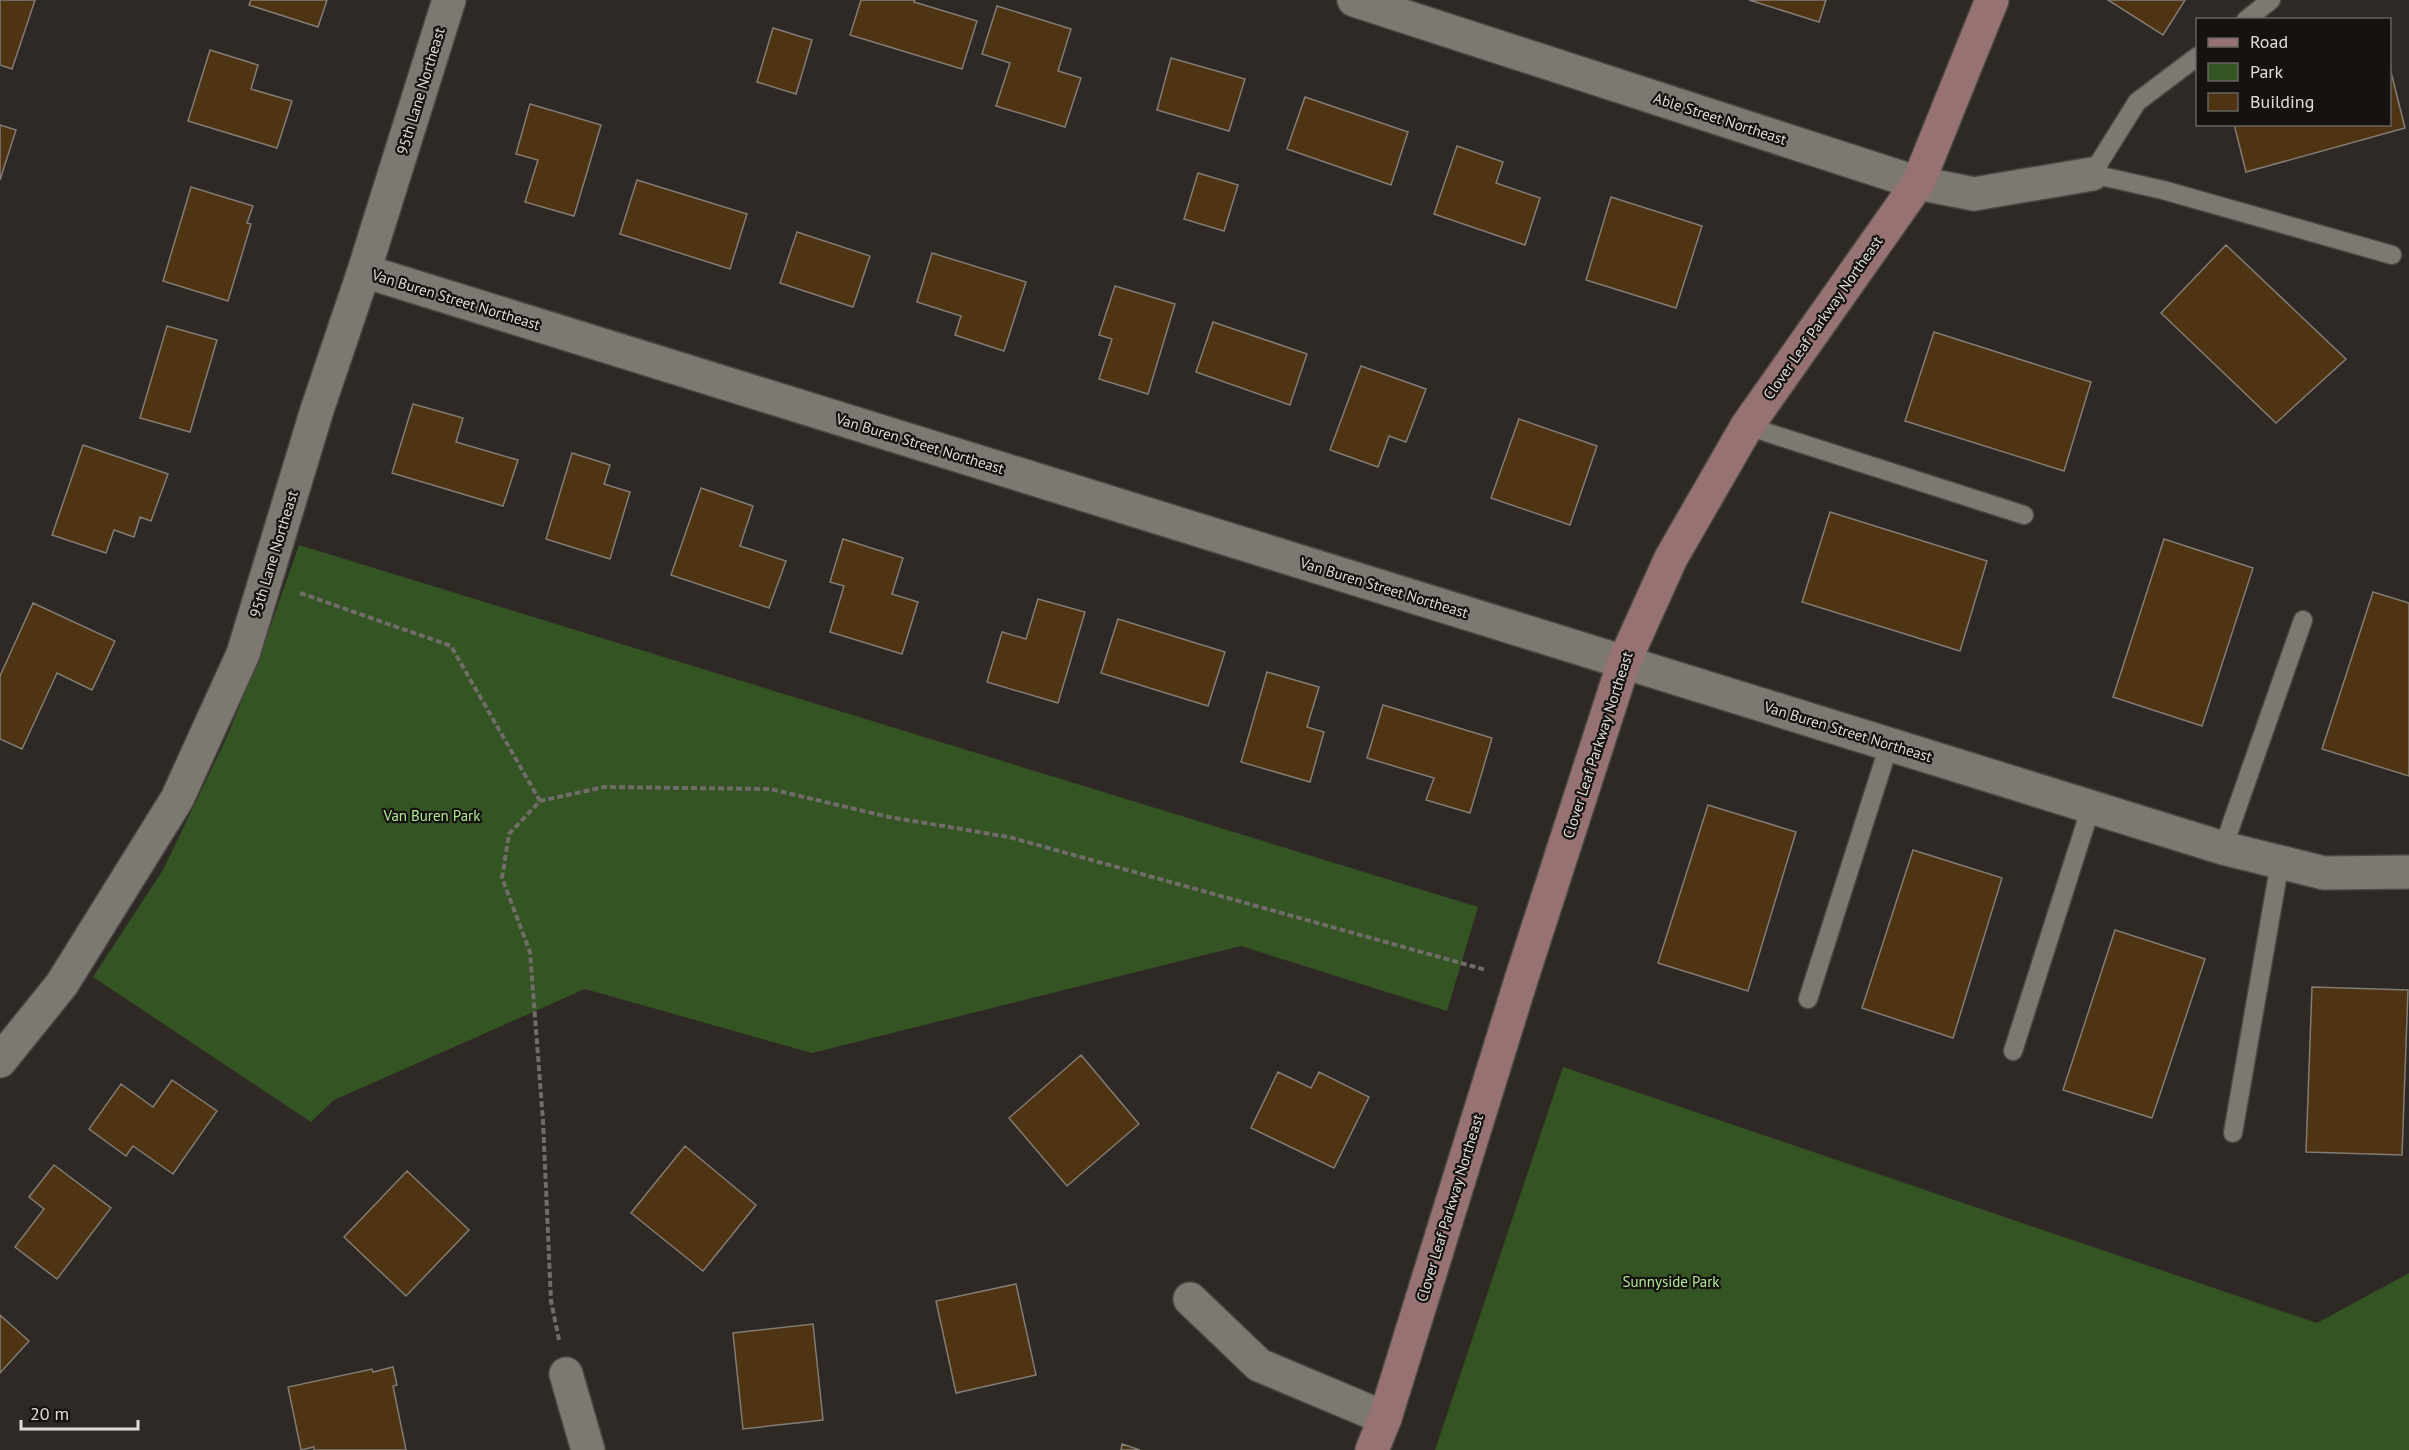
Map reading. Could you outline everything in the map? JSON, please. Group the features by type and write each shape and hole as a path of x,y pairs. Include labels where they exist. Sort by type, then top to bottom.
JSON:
{"street":[{"name":"95th Lane Northeast","path":"0,1061 62,984 177,799 243,654 317,410 364,271 449,0"},
{"name":"Able Street Northeast","path":"1354,0 1918,183 1974,194 2092,174"},
{"name":"Clover Leaf Parkway Northeast","path":"1372,1450 1624,662 1671,558 1747,426 1918,183 1992,0"},
{"name":"Van Buren Street Northeast","path":"364,271 2223,848 2324,873 2409,872"},
{"path":"1190,1299 1259,1365 1384,1418"},
{"path":"566,1374 588,1450"}],"lane":[{"path":"2248,18 2271,0"},
{"path":"2196,58 2137,102 2092,174 2163,190 2392,255"},
{"path":"1747,426 2024,515"},
{"path":"2223,848 2303,620"},
{"path":"1808,999 1889,745"},
{"path":"2013,1051 2091,807"},
{"path":"2233,1133 2280,862"}],"path":[{"path":"265,581 451,646 540,801"},
{"path":"566,1374 551,1301 543,1121 530,952 502,878 509,834 540,801 604,787 770,789 889,817 1009,837 1521,980"}],"green space":[{"name":"Van Buren Park","path":"299,545 1478,907 1447,1011 1241,946 812,1053 585,989 334,1100 311,1122 93,977 163,870 227,737 265,642"},
{"name":"Sunnyside Park","path":"1563,1067 2317,1323 2409,1273 2409,1450 1435,1450"}],"building":[{"path":"0,0 35,0 12,69 0,65"},
{"path":"251,0 327,0 318,27 249,5"},
{"path":"861,0 915,0 914,2 977,21 962,69 850,35"},
{"path":"1749,0 1826,0 1819,22"},
{"path":"2108,0 2185,0 2163,35"},
{"path":"997,6 1071,29 1058,71 1081,78 1065,127 996,106 1010,63 982,54"},
{"path":"773,28 812,40 796,94 757,82"},
{"path":"210,50 258,65 251,89 292,101 277,148 188,121"},
{"path":"1171,58 1245,79 1229,131 1157,110"},
{"path":"2391,72 2405,128 2246,172 2234,126 2391,126"},
{"path":"1305,97 1408,132 1391,185 1287,149"},
{"path":"530,104 601,125 574,216 525,202 538,160 516,154"},
{"path":"0,125 16,130 0,180"},
{"path":"1457,146 1503,162 1496,183 1540,198 1525,245 1434,214"},
{"path":"1198,173 1238,185 1224,231 1184,219"},
{"path":"637,180 747,214 730,269 620,234"},
{"path":"191,187 253,206 247,223 251,224 228,301 163,281"},
{"path":"1611,197 1702,226 1676,308 1586,280"},
{"path":"797,232 870,256 853,307 780,283"},
{"path":"2226,245 2346,359 2276,423 2161,313"},
{"path":"932,253 1026,282 1004,351 955,335 961,316 917,302"},
{"path":"1115,286 1175,304 1148,394 1099,379 1112,339 1099,335"},
{"path":"1213,322 1307,354 1290,405 1196,372"},
{"path":"167,326 217,340 190,432 140,418"},
{"path":"1934,332 2091,382 2064,471 1905,421"},
{"path":"1361,366 1426,389 1406,442 1389,436 1378,467 1330,450"},
{"path":"413,404 463,418 456,442 518,460 503,506 392,473"},
{"path":"1519,419 1597,446 1570,525 1491,498"},
{"path":"83,445 168,474 151,521 140,517 134,537 114,530 106,553 52,535"},
{"path":"572,453 610,465 604,484 630,492 610,559 546,539"},
{"path":"701,488 753,506 740,546 786,561 769,608 671,575"},
{"path":"1830,512 1987,561 1960,651 1802,602"},
{"path":"843,539 903,558 892,594 918,602 902,654 830,632 844,586 830,582"},
{"path":"2164,539 2253,568 2202,726 2113,697"},
{"path":"2373,592 2409,603 2409,776 2322,749"},
{"path":"1038,599 1085,612 1058,703 987,682 1002,632 1026,639"},
{"path":"33,603 115,641 92,690 57,673 22,749 0,739 0,676"},
{"path":"1118,619 1225,652 1208,706 1101,673"},
{"path":"1267,672 1319,687 1307,727 1324,732 1310,782 1241,762"},
{"path":"1383,705 1492,738 1470,813 1426,800 1434,778 1367,758"},
{"path":"1708,805 1796,832 1748,991 1658,963"},
{"path":"1913,850 2002,878 1953,1038 1862,1008"},
{"path":"2115,930 2205,959 2152,1118 2063,1090"},
{"path":"2312,987 2408,990 2402,1155 2306,1152"},
{"path":"1081,1055 1139,1124 1067,1186 1009,1118"},
{"path":"1278,1072 1311,1088 1319,1072 1369,1097 1334,1168 1251,1128"},
{"path":"172,1080 217,1111 173,1174 133,1146 126,1156 89,1129 121,1084 153,1107"},
{"path":"685,1146 756,1205 703,1271 631,1213"},
{"path":"54,1165 111,1208 57,1279 15,1247 44,1209 29,1197"},
{"path":"407,1171 469,1230 406,1296 344,1237"},
{"path":"1016,1284 1036,1375 956,1393 936,1301"},
{"path":"0,1315 29,1341 0,1373"},
{"path":"813,1324 823,1420 743,1429 733,1333"},
{"path":"393,1367 397,1385 393,1386 406,1450 314,1450 314,1447 301,1450 288,1387 372,1369 373,1372"},
{"path":"1122,1444 1140,1450 1121,1450"}]}
